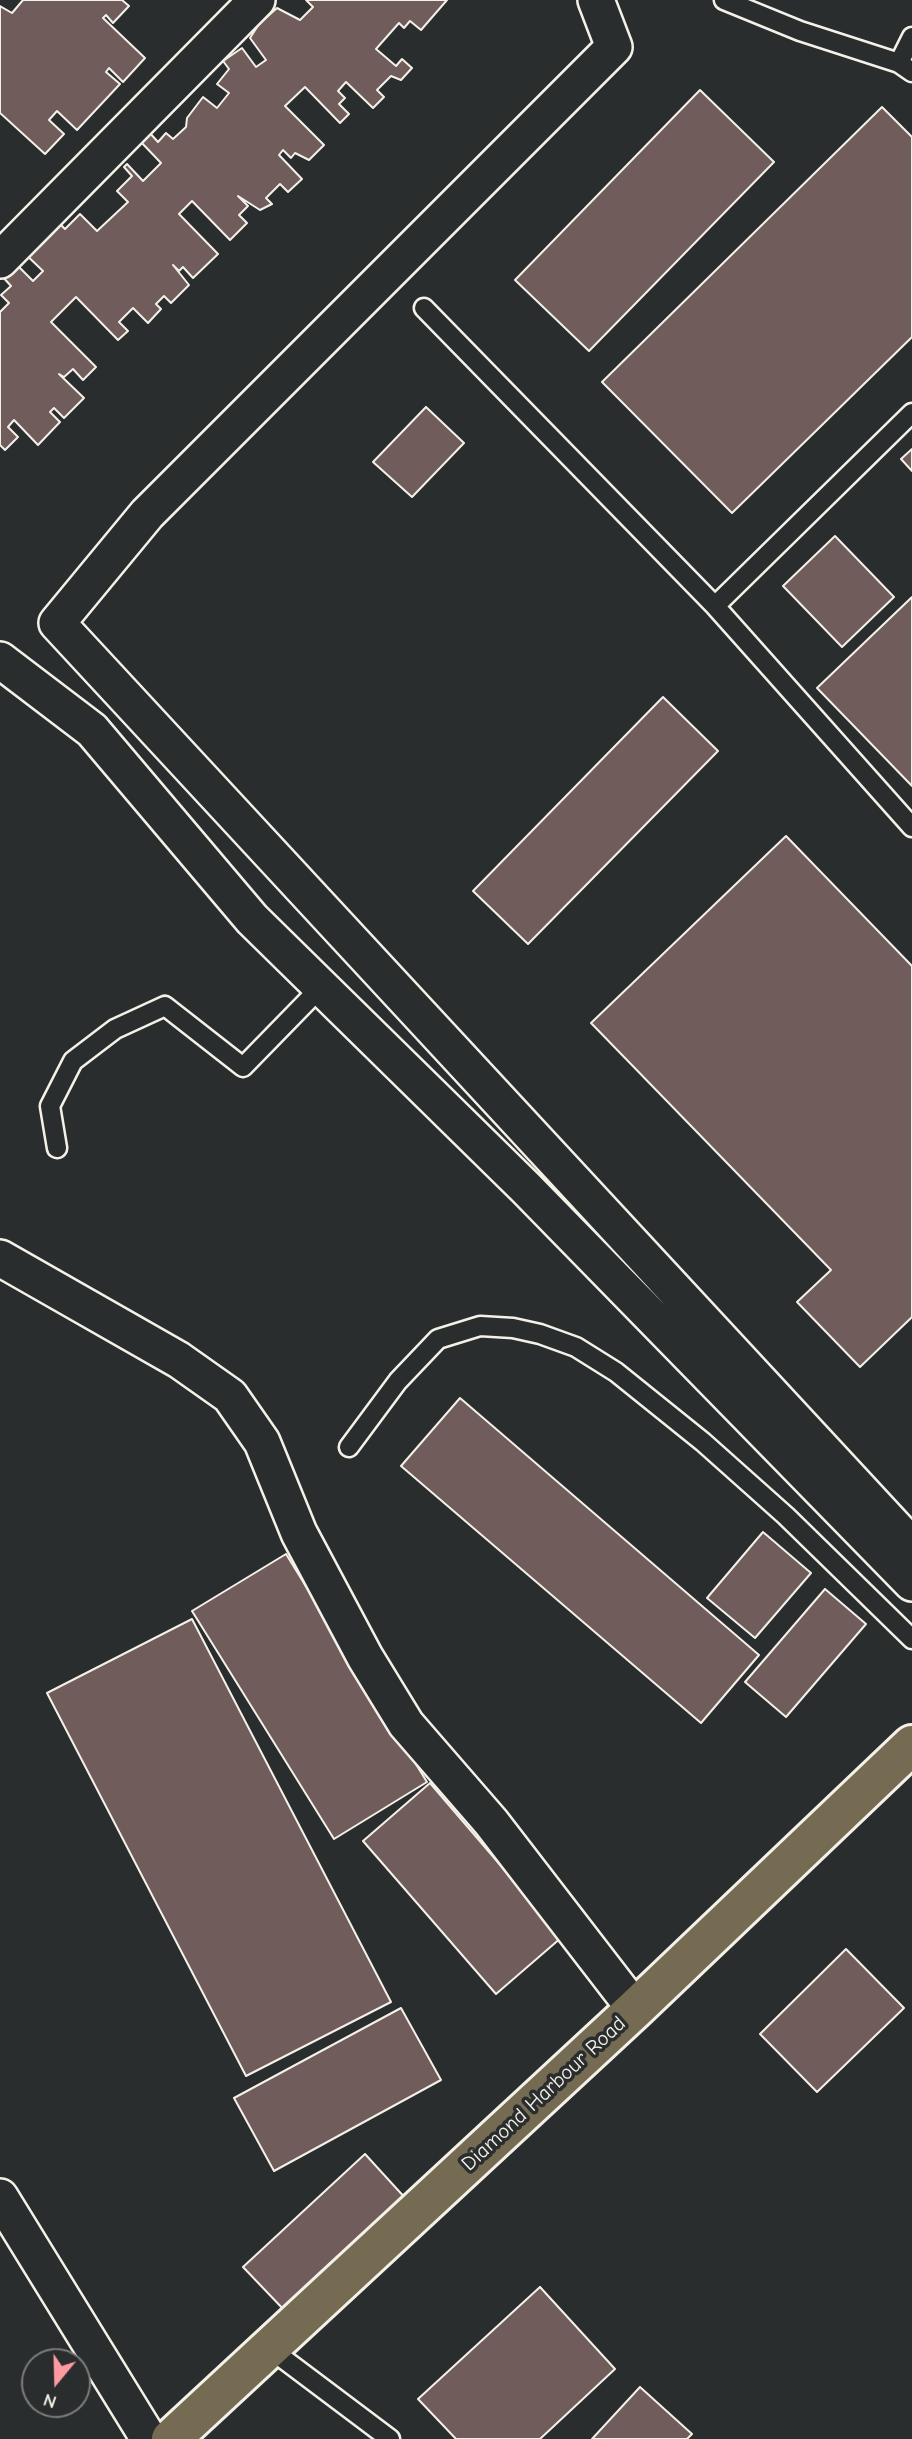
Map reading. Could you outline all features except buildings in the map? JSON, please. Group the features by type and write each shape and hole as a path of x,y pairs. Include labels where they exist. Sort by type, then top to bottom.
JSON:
{"highway":[{"name":"Diamond Harbour Road","path":"172,2439 635,2009 912,1745"}],"street":[{"path":"0,260 257,0"},
{"path":"596,0 614,47 146,514 57,623 912,1546"},
{"path":"0,660 92,730 252,919 526,1188 912,1583"},
{"path":"0,1258 179,1360 230,1396 262,1442 299,1534 365,1657 406,1724 491,1822 635,2009"},
{"path":"0,2197 149,2439"}],"lane":[{"path":"724,0 800,31 905,67 912,37"},
{"path":"424,308 715,606 912,827"},
{"path":"715,606 912,414"},
{"path":"57,1148 50,1106 73,1061 115,1028 165,1006 243,1067 321,987"},
{"path":"349,1447 398,1381 438,1339 480,1326 513,1328 540,1334 576,1347 616,1372 703,1442 786,1516 912,1639"},
{"path":"269,2348 390,2439"}]}
